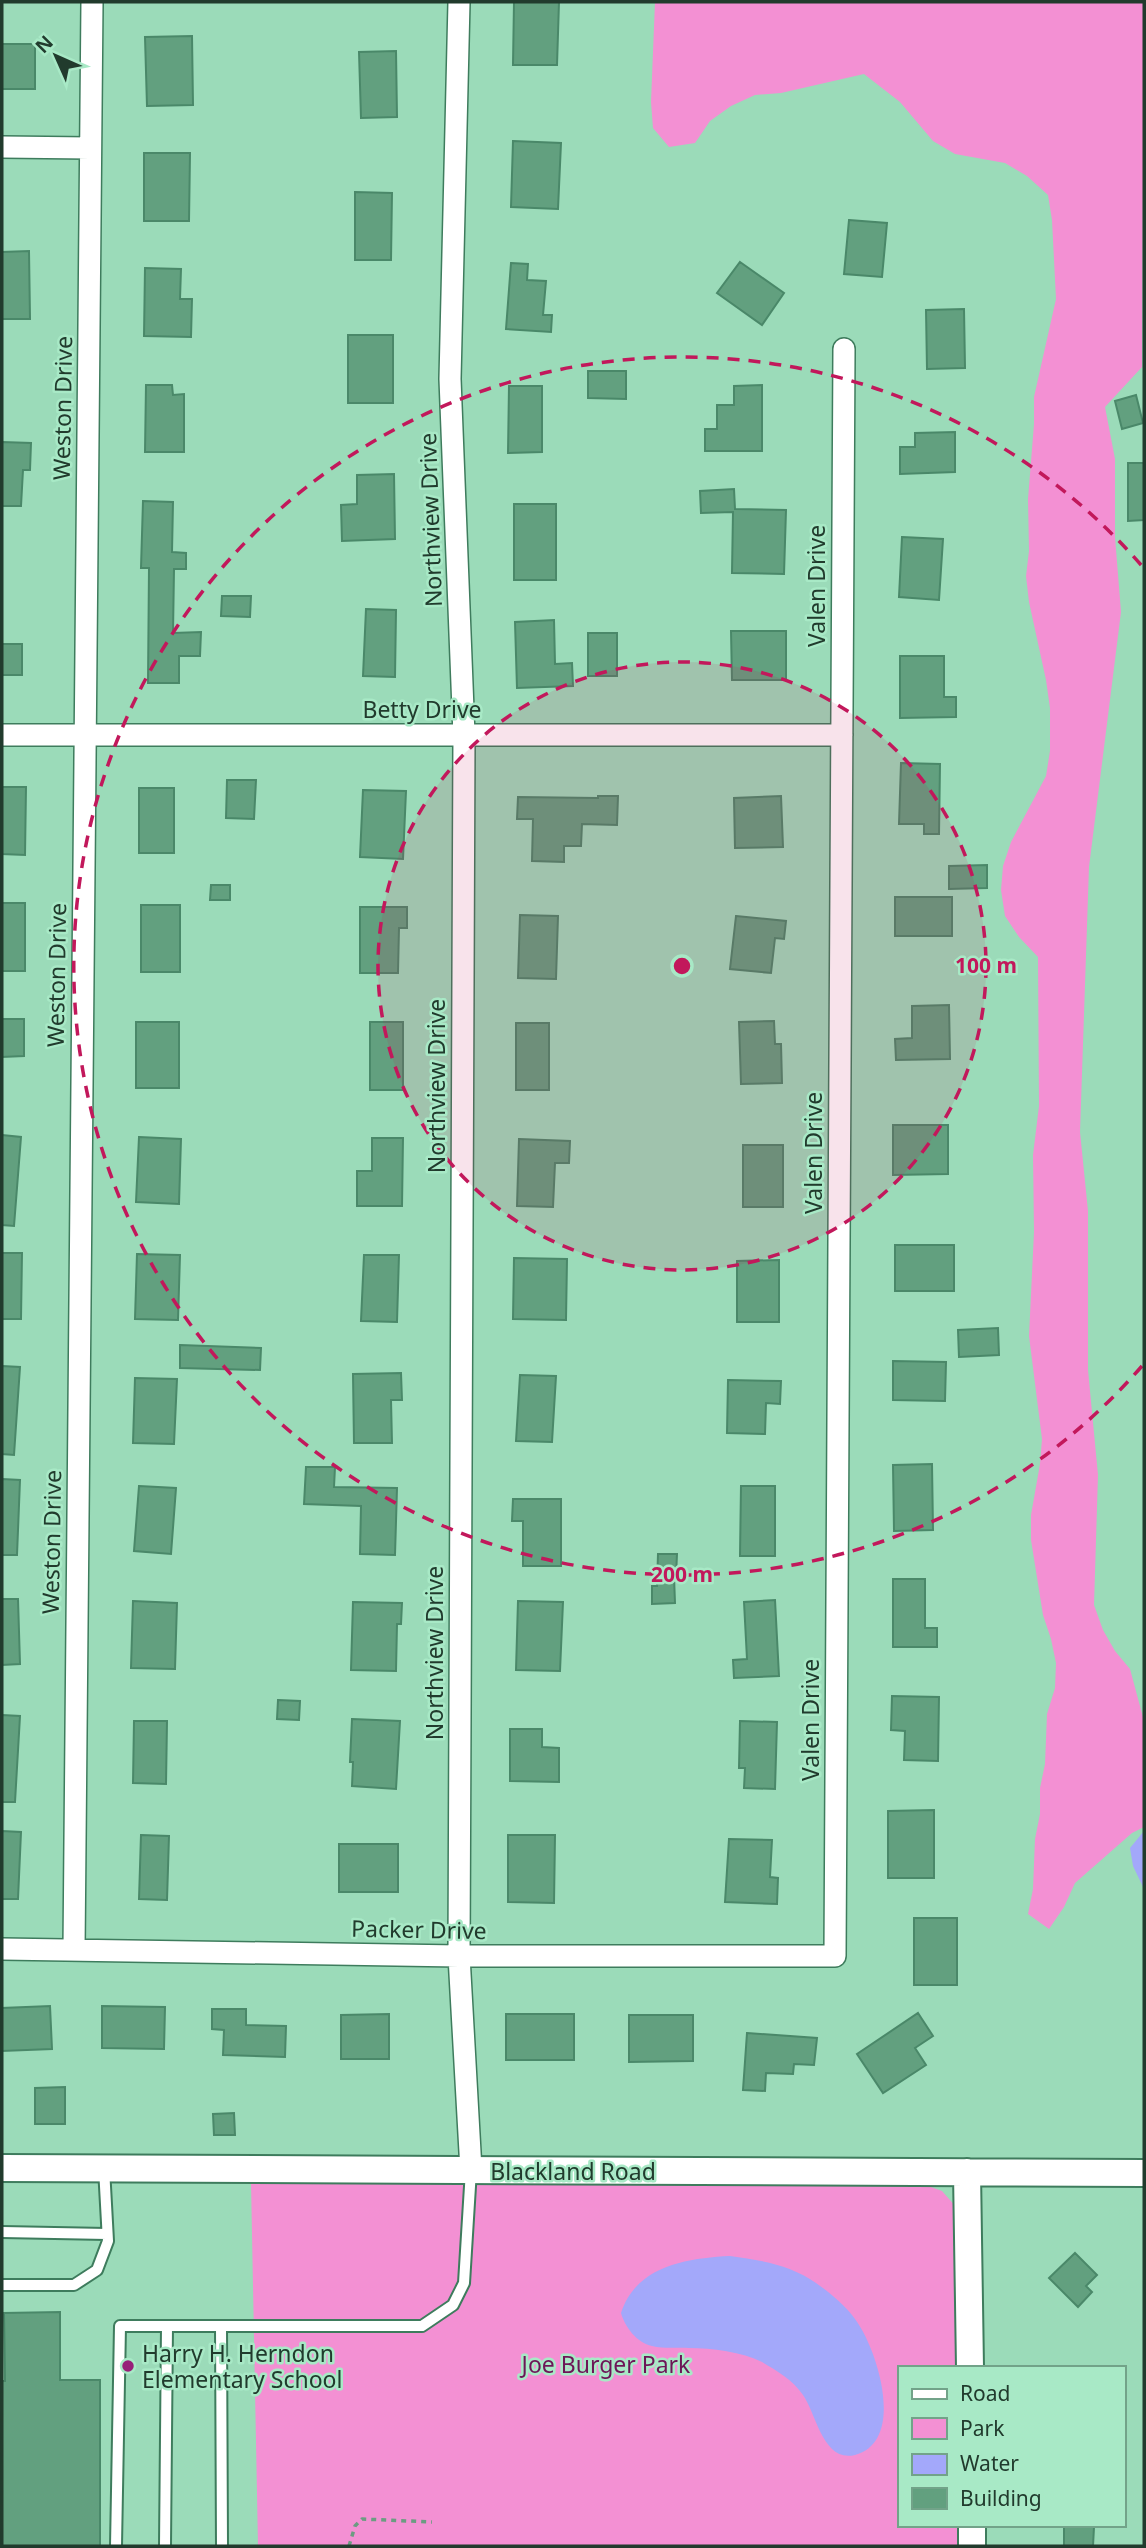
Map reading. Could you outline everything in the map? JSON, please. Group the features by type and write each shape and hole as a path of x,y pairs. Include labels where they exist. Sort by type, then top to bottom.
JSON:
{"street":[{"name":"Weston Drive","path":"74,1950 92,2"},
{"name":"Northview Drive","path":"459,2 450,379 464,735 459,1956 471,2170"},
{"path":"2,147 90,148"},
{"name":"Valen Drive","path":"835,1956 844,349"},
{"name":"Betty Drive","path":"2,735 842,735"},
{"name":"Packer Drive","path":"2,1949 459,1956 835,1956"},
{"name":"Blackland Road","path":"2,2168 1144,2173"},
{"path":"967,2172 970,2366"},
{"path":"972,2527 972,2546"}],"lane":[{"path":"2,2285 74,2285 97,2270 108,2241 104,2167"},
{"path":"116,2546 120,2326 422,2326 453,2305 464,2283 471,2170"},
{"path":"2,2232 107,2234"},
{"path":"165,2546 167,2326"},
{"path":"220,2326 222,2546"}],"path":[{"path":"349,2546 355,2526 362,2519 432,2522"}],"green space":[{"path":"655,2 1144,2 1142,367 1105,407 1115,459 1115,537 1121,612 1089,867 1080,1132 1088,1211 1088,1370 1098,1475 1094,1605 1103,1630 1130,1669 1144,1721 1144,1827 1132,1833 1075,1883 1064,1907 1049,1929 1028,1914 1033,1889 1040,1788 1045,1764 1047,1714 1055,1688 1056,1663 1043,1615 1031,1540 1031,1515 1042,1439 1029,1336 1034,1232 1033,1155 1039,1106 1038,957 1019,937 1005,916 1001,890 1003,866 1011,842 1046,776 1050,751 1050,708 1026,576 1034,397 1056,299 1048,195 1027,176 1005,163 955,154 933,141 900,102 864,74 781,93 755,95 731,106 710,121 695,143 669,147 653,128 651,102"},
{"name":"Joe Burger Park","path":"251,2182 917,2182 942,2191 957,2208 959,2366 898,2366 898,2527 961,2527 962,2546 258,2546"}],"water":[{"path":"1144,1831 1144,1889 1133,1866 1130,1848"},
{"path":"730,2256 775,2264 806,2277 837,2300 855,2319 872,2351 883,2393 884,2413 880,2432 871,2446 855,2455 835,2452 822,2435 799,2390 784,2376 762,2362 717,2350 652,2346 641,2342 625,2324 621,2313 628,2297 651,2275 697,2259"}],"building":[{"path":"514,2 559,2 557,65 513,65"},
{"path":"192,36 193,105 147,106 145,37"},
{"path":"2,44 35,44 35,89 2,89"},
{"path":"396,51 397,117 361,118 359,52"},
{"path":"513,141 561,143 558,209 511,207"},
{"path":"144,153 190,153 189,221 144,221"},
{"path":"355,192 392,193 391,260 355,260"},
{"path":"849,220 887,223 882,277 844,274"},
{"path":"29,251 30,319 2,319 2,252"},
{"path":"740,262 784,293 762,325 717,293"},
{"path":"511,263 528,264 527,280 546,281 543,315 552,315 551,332 506,329"},
{"path":"145,268 181,269 180,299 192,299 191,337 144,336"},
{"path":"964,309 965,368 927,369 926,310"},
{"path":"348,335 393,335 393,403 348,403"},
{"path":"588,371 626,371 626,399 588,398"},
{"path":"146,385 172,385 173,395 184,394 184,452 145,452"},
{"path":"762,385 762,451 705,451 705,429 717,429 717,405 734,405 734,386"},
{"path":"509,386 542,386 542,452 508,453"},
{"path":"1136,395 1143,423 1122,429 1115,401"},
{"path":"955,432 955,472 900,474 900,447 915,447 915,433"},
{"path":"2,442 31,443 30,470 23,470 21,506 2,506"},
{"path":"1128,463 1144,463 1144,520 1128,521"},
{"path":"394,474 395,539 342,541 341,505 357,504 357,475"},
{"path":"734,489 735,509 786,510 784,574 732,573 733,512 701,513 700,491"},
{"path":"143,501 173,502 172,552 186,553 186,569 174,569 173,633 201,632 200,656 179,656 179,683 148,683 149,568 141,568"},
{"path":"514,504 556,504 556,580 514,580"},
{"path":"902,537 943,539 939,600 899,597"},
{"path":"222,596 251,596 250,617 221,616"},
{"path":"366,609 396,610 395,677 363,676"},
{"path":"554,620 555,664 572,663 573,686 517,688 515,622"},
{"path":"731,631 786,631 786,680 732,680"},
{"path":"588,633 617,633 617,676 588,676"},
{"path":"2,644 22,644 22,675 2,675"},
{"path":"900,656 944,656 944,697 956,697 956,717 900,718"},
{"path":"901,763 940,764 939,834 924,834 924,824 899,824"},
{"path":"227,780 256,780 254,819 226,818"},
{"path":"2,787 26,787 25,855 2,854"},
{"path":"139,788 174,788 174,853 139,853"},
{"path":"363,790 406,791 403,859 360,857"},
{"path":"618,796 617,825 582,824 581,846 564,846 564,862 532,861 533,819 517,819 518,797"},
{"path":"781,796 783,847 735,848 734,798"},
{"path":"987,865 987,888 949,889 949,866"},
{"path":"211,885 230,885 230,900 210,900"},
{"path":"895,897 952,897 952,936 895,936"},
{"path":"2,903 25,903 25,971 2,971"},
{"path":"141,905 180,905 180,972 141,972"},
{"path":"360,907 407,907 407,928 399,928 398,973 360,973"},
{"path":"520,915 558,916 556,979 518,978"},
{"path":"736,916 786,921 784,939 775,938 771,973 730,969"},
{"path":"949,1005 950,1059 896,1060 895,1039 912,1038 912,1006"},
{"path":"2,1019 24,1019 24,1056 2,1057"},
{"path":"774,1021 775,1044 781,1044 782,1083 741,1084 739,1022"},
{"path":"136,1022 179,1022 179,1088 136,1088"},
{"path":"370,1022 403,1022 403,1090 370,1090"},
{"path":"516,1023 549,1023 549,1090 516,1090"},
{"path":"893,1125 948,1125 948,1174 893,1175"},
{"path":"2,1135 21,1137 14,1226 2,1225"},
{"path":"139,1137 181,1139 179,1204 136,1202"},
{"path":"372,1138 403,1138 402,1206 357,1206 357,1171 372,1171"},
{"path":"519,1139 570,1141 569,1163 555,1163 553,1207 517,1206"},
{"path":"743,1145 783,1145 783,1207 743,1207"},
{"path":"895,1245 954,1245 954,1291 895,1291"},
{"path":"2,1253 22,1253 21,1319 2,1319"},
{"path":"137,1254 180,1255 178,1320 135,1319"},
{"path":"364,1255 399,1255 397,1322 361,1321"},
{"path":"514,1258 567,1259 566,1320 513,1319"},
{"path":"779,1260 779,1322 737,1322 737,1261"},
{"path":"998,1328 999,1355 959,1357 958,1330"},
{"path":"180,1345 261,1348 260,1370 180,1368"},
{"path":"893,1361 946,1362 945,1401 893,1400"},
{"path":"2,1366 20,1367 14,1455 2,1454"},
{"path":"401,1373 402,1400 391,1400 392,1443 354,1443 353,1374"},
{"path":"520,1375 556,1376 552,1442 516,1441"},
{"path":"135,1378 177,1379 174,1444 133,1443"},
{"path":"728,1380 781,1381 780,1404 766,1403 765,1434 727,1433"},
{"path":"932,1464 933,1530 894,1531 893,1465"},
{"path":"306,1467 335,1467 334,1487 397,1488 395,1555 360,1554 361,1506 304,1504"},
{"path":"2,1479 20,1480 17,1555 2,1555"},
{"path":"139,1486 176,1488 171,1554 134,1551"},
{"path":"741,1486 775,1486 775,1556 740,1556"},
{"path":"513,1499 561,1499 561,1566 523,1566 523,1521 512,1521"},
{"path":"658,1554 677,1554 674,1576 675,1603 652,1604 652,1586 657,1586"},
{"path":"893,1579 925,1579 925,1628 937,1628 937,1647 893,1647"},
{"path":"2,1599 18,1599 20,1664 2,1665"},
{"path":"775,1600 779,1676 734,1678 733,1660 747,1659 744,1602"},
{"path":"133,1601 177,1603 175,1669 131,1668"},
{"path":"518,1601 563,1602 560,1671 516,1670"},
{"path":"353,1602 402,1603 401,1624 397,1624 396,1671 351,1670"},
{"path":"892,1696 939,1697 938,1761 904,1760 905,1731 891,1730"},
{"path":"278,1700 300,1701 299,1720 277,1719"},
{"path":"2,1715 20,1716 15,1802 2,1802"},
{"path":"352,1719 400,1721 396,1789 352,1786"},
{"path":"134,1721 167,1721 166,1784 133,1783"},
{"path":"740,1721 777,1722 775,1789 744,1788 745,1768 739,1768"},
{"path":"510,1729 542,1729 542,1747 559,1748 559,1782 510,1781"},
{"path":"934,1810 934,1878 888,1878 888,1811"},
{"path":"2,1831 21,1832 18,1899 2,1899"},
{"path":"141,1835 169,1836 167,1900 139,1899"},
{"path":"508,1835 555,1835 554,1903 508,1902"},
{"path":"729,1839 772,1840 770,1877 778,1878 777,1904 725,1902"},
{"path":"339,1844 398,1844 398,1892 339,1892"},
{"path":"914,1918 957,1918 957,1985 914,1985"},
{"path":"50,2006 52,2049 2,2051 2,2008"},
{"path":"102,2006 165,2007 164,2049 102,2048"},
{"path":"212,2009 246,2009 246,2025 286,2026 285,2057 223,2055 224,2030 212,2029"},
{"path":"918,2013 933,2036 915,2048 926,2065 883,2093 857,2054"},
{"path":"389,2014 389,2059 341,2059 341,2015"},
{"path":"506,2014 574,2014 574,2060 506,2060"},
{"path":"629,2015 693,2015 693,2061 629,2062"},
{"path":"747,2033 817,2038 814,2065 794,2064 793,2074 766,2073 765,2091 743,2090"},
{"path":"65,2087 65,2124 35,2124 35,2088"},
{"path":"234,2113 235,2135 214,2135 213,2114"},
{"path":"1075,2253 1097,2275 1086,2286 1092,2292 1078,2307 1049,2278"},
{"path":"60,2312 60,2380 100,2380 100,2546 2,2546 4,2313"},
{"path":"1064,2527 1094,2527 1093,2546 1064,2546"}],"place":[{"name":"Harry H. Herndon Elementary School","path":"128,2366"}]}
